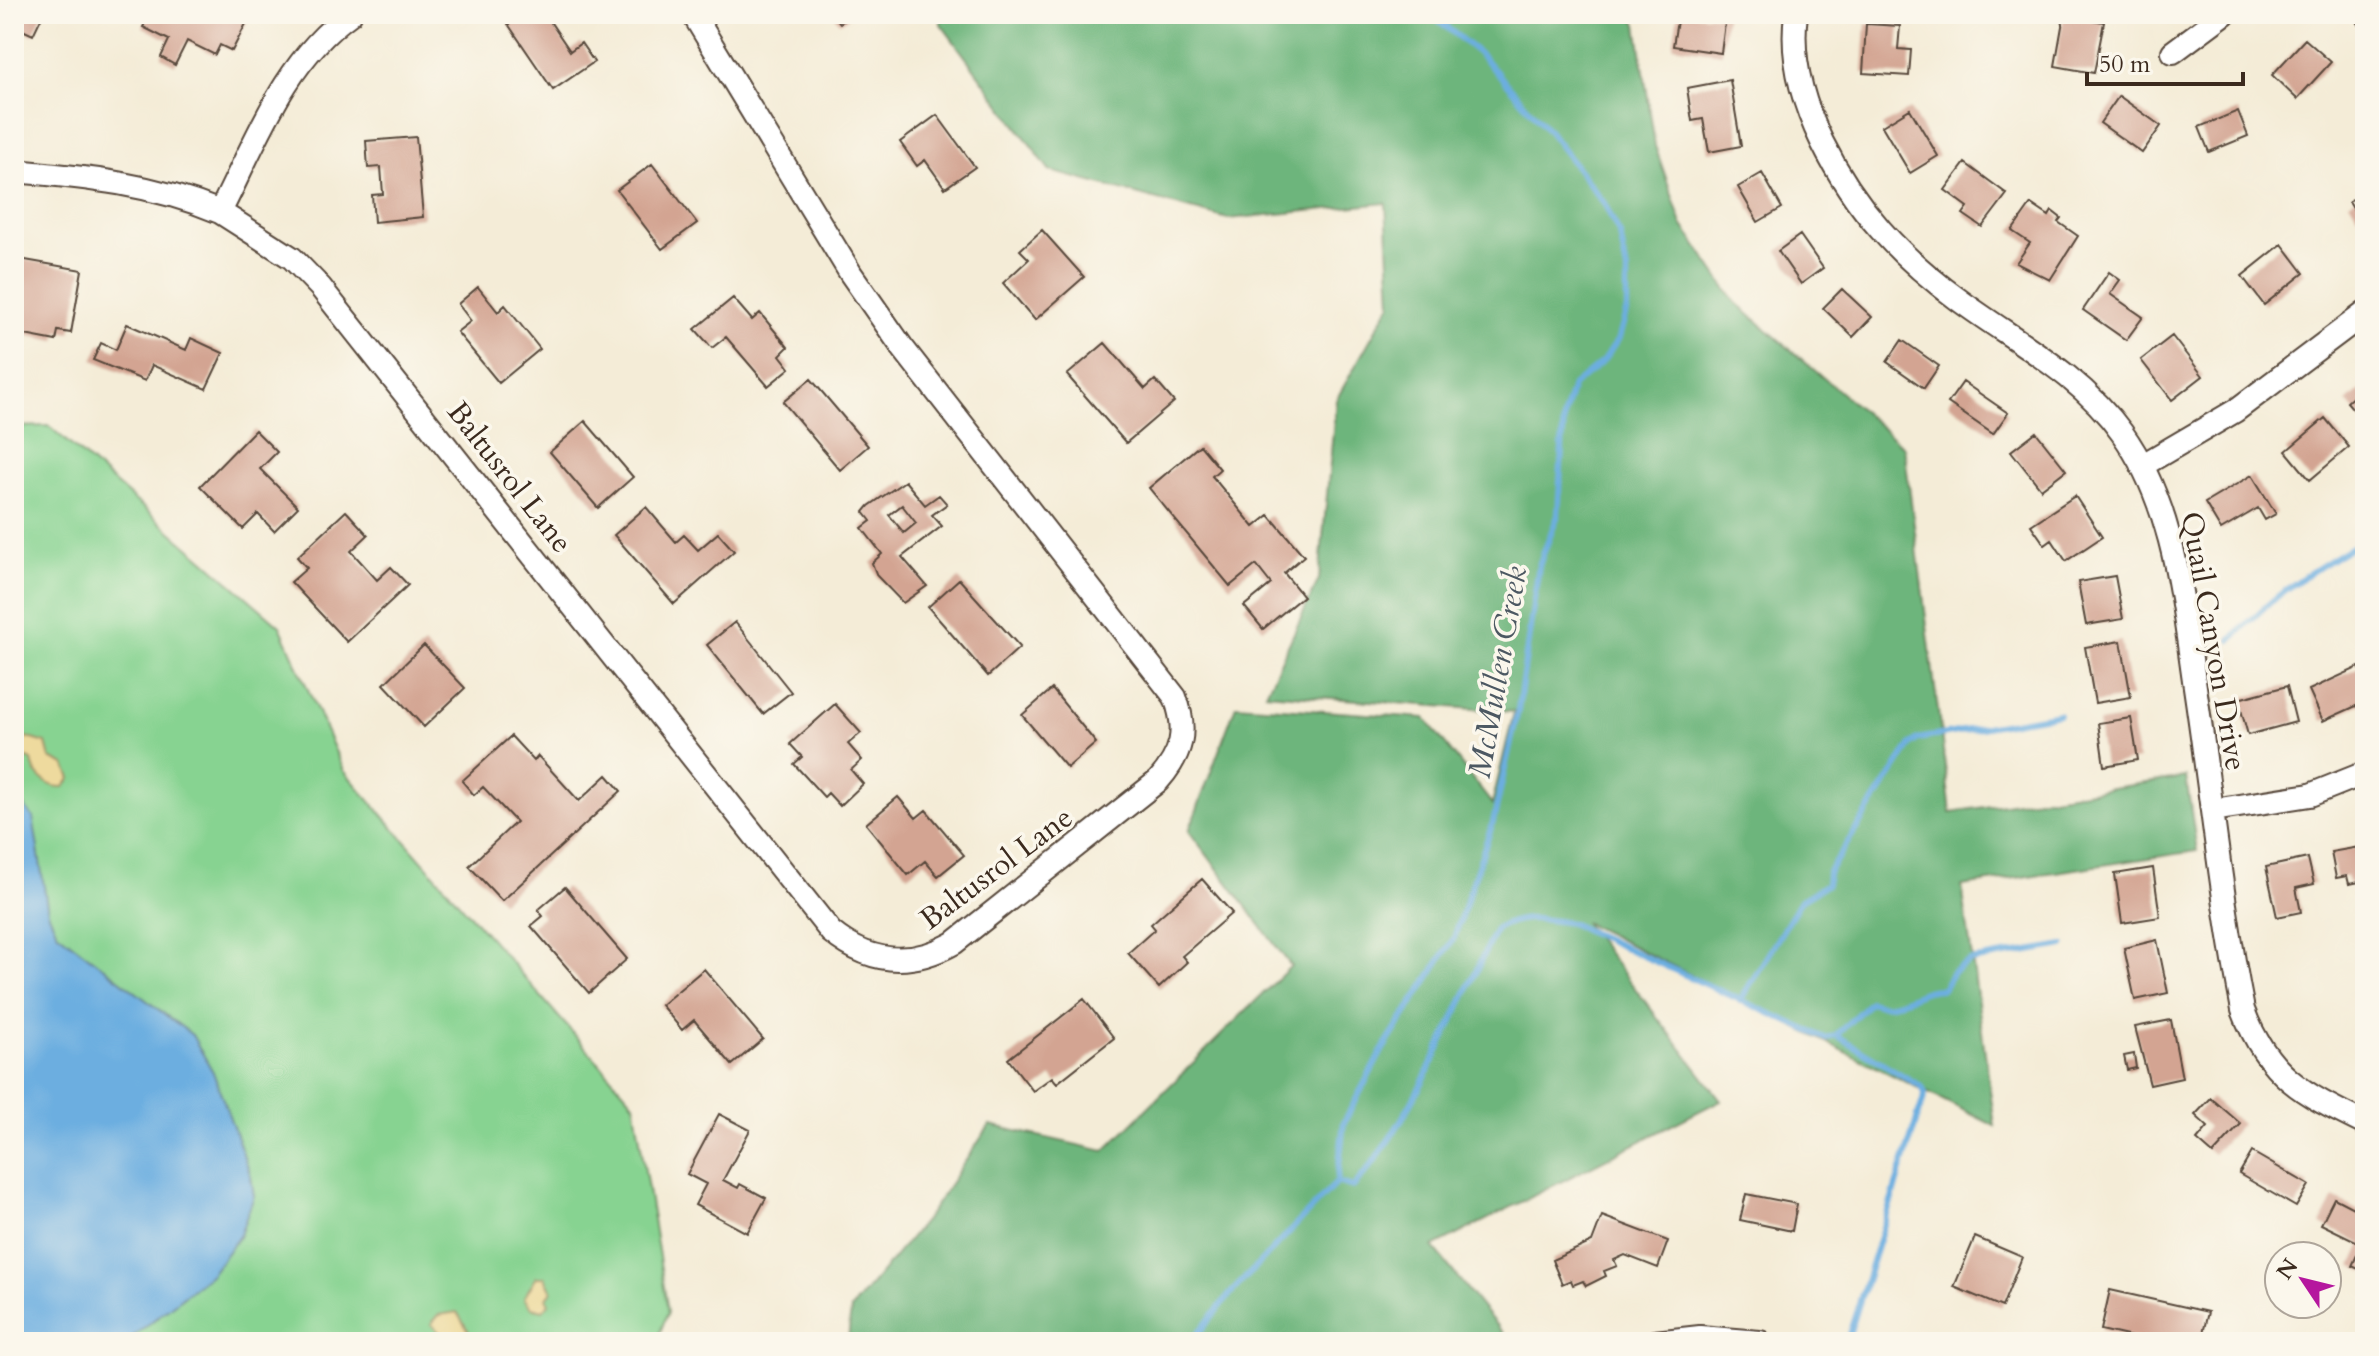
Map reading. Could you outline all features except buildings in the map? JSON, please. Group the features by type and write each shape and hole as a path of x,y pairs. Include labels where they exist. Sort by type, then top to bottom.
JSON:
{"street":[{"path":"220,212 295,68 319,39 350,14"},
{"name":"Baltusrol Lane","path":"14,171 103,179 157,189 220,212 292,258 321,288 831,932 866,955 890,960 935,954 954,943 1158,781 1179,754 1184,738 1181,713 1175,697 885,322 811,209 693,14"},
{"name":"Quail Canyon Drive","path":"1796,14 1795,59 1802,93 1836,170 1863,212 1917,268 2057,366 2121,431 2143,465 2173,549 2240,995 2254,1038 2279,1072 2302,1092 2365,1124"},
{"path":"2173,52 2224,14"},
{"path":"2143,465 2235,411 2365,313"},
{"path":"2213,810 2310,795 2365,773"},
{"path":"1655,1342 1700,1337 1760,1342"}],"green space":[{"path":"941,14 1631,14 1637,24 1655,146 1682,224 1735,302 1904,447 1951,812 2186,777 2197,851 1962,886 1995,1126 1584,922 1721,1100 1433,1247 1510,1342 848,1342 851,1309 926,1219 990,1125 1104,1151 1291,966 1189,831 1236,705 1425,718 1492,804 1514,712 1266,693 1319,579 1336,400 1391,303 1386,203 1228,219 1050,171 941,24"},
{"path":"49,426 280,626 344,771 634,1103 668,1312 656,1342 14,1342 14,427"}],"sand":[{"path":"26,737 46,743 50,758 65,765 71,778 64,787 47,783 35,770 32,760 16,754 16,747"},
{"path":"536,1277 545,1277 552,1291 547,1298 549,1304 543,1310 531,1307 524,1298"},
{"path":"457,1312 469,1332 463,1342 449,1342 431,1324 439,1315"}],"water":[{"path":"14,794 33,817 48,912 57,932 192,1035 213,1072 251,1176 254,1196 240,1235 211,1274 126,1342 14,1342"}],"waterway":[{"name":"McMullen Creek","path":"1191,1342 1230,1294 1337,1182 1344,1122 1382,1051 1454,938 1493,822 1518,710 1539,565 1558,515 1564,415 1573,386 1603,361 1619,338 1627,309 1627,271 1620,235 1604,203 1547,129 1481,55 1430,14"},
{"path":"1444,26 1453,14"},
{"path":"2231,640 2294,584 2365,539"},
{"path":"1740,1001 1801,900 1827,884 1828,873 1911,744 1918,739 2059,714"},
{"path":"1337,1182 1353,1187 1375,1160 1432,1064 1496,929 1514,921 1532,919 1570,923 1827,1039 1836,1035 1870,1002 1890,1004 1934,989 1943,989 1953,972 1970,961 2064,945"},
{"path":"1836,1035 1922,1087 1925,1094 1849,1335"}]}
